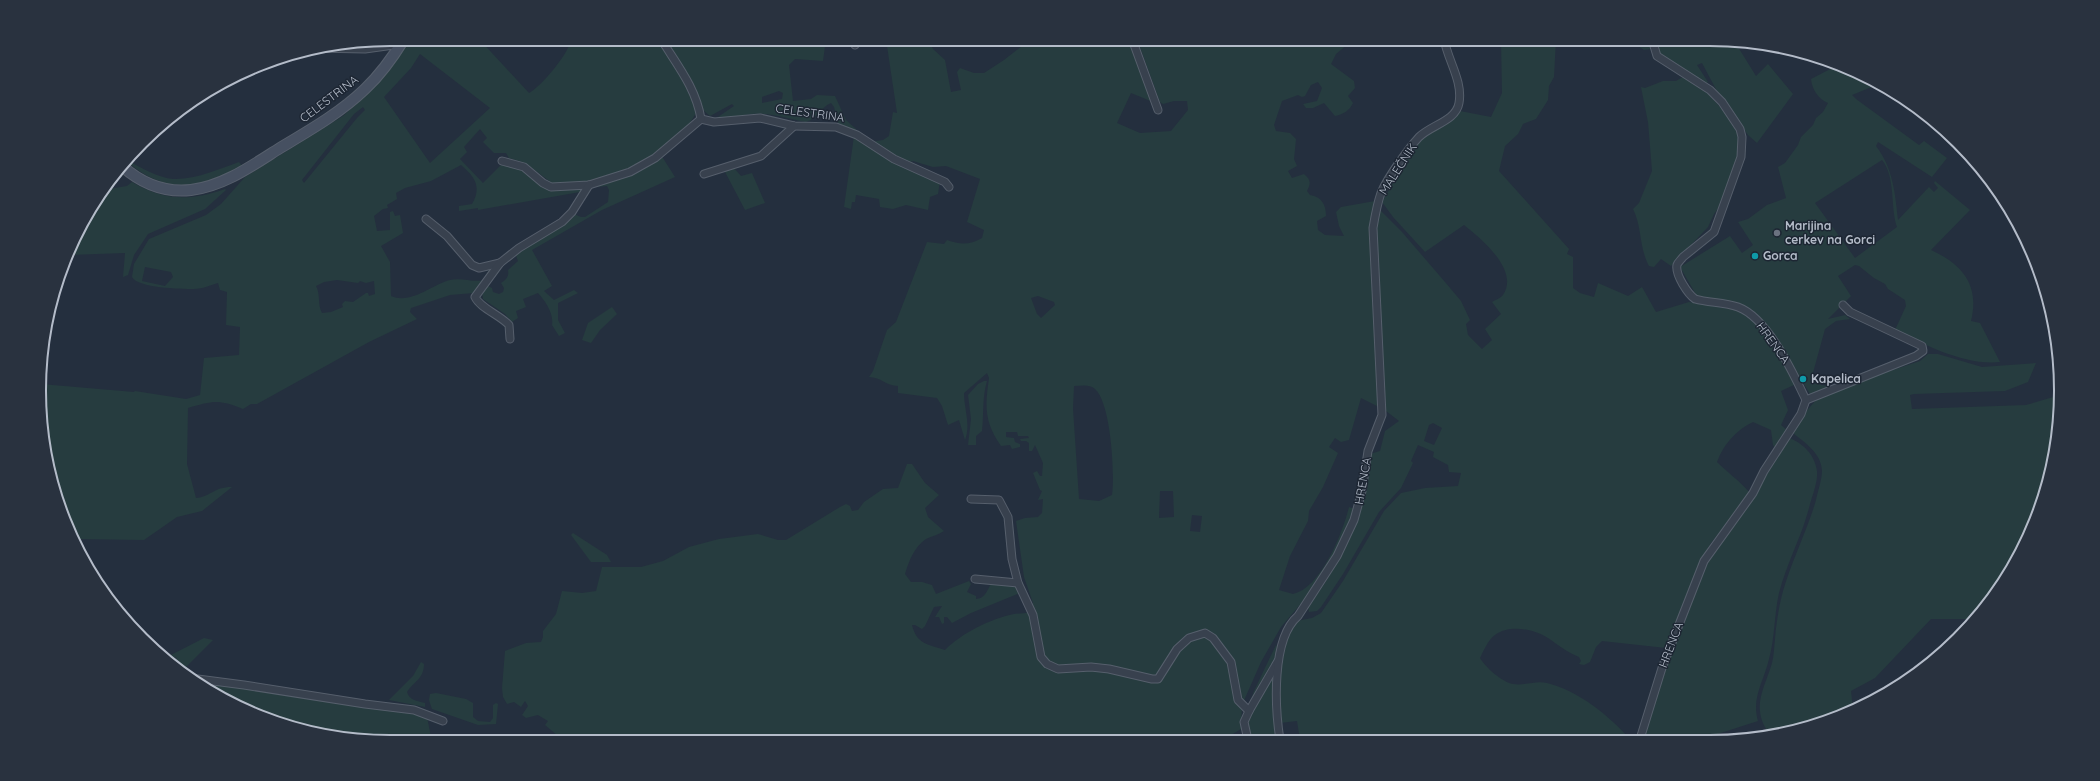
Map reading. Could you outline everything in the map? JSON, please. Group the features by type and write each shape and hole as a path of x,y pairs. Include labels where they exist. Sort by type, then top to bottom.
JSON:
{"street":[{"name":"CELESTRINA","path":"126,169 137,178 157,187 190,191 218,183 318,125 350,102 378,75 399,46"},
{"path":"502,161 524,167 543,183 551,187 589,185 630,172 655,158 701,119 699,105 691,86 665,46"},
{"path":"1135,46 1158,110"},
{"name":"MALEČNIK","path":"1377,204 1382,191 1419,137 1432,126 1454,114 1458,108 1460,88 1445,46"},
{"name":"HRENCA","path":"1641,735 1662,668 1704,561 1753,493 1801,414 1806,400 1784,357 1755,319 1746,311 1737,307 1695,299 1690,295 1677,270 1678,262 1714,232 1741,157 1743,141 1740,129 1722,102 1710,90 1657,56 1654,46"},
{"name":"CELESTRINA","path":"349,49 374,47"},
{"name":"CELESTRINA","path":"701,119 714,122 760,118 794,126 836,127 857,135 894,158 945,182 949,187"},
{"path":"704,174 761,156 794,126"},
{"path":"510,339 509,325 502,317 478,303 475,298 500,263 519,248 562,222 572,212 589,185"},
{"name":"HRENCA","path":"1279,735 1277,719 1279,659 1284,634 1290,622 1298,616 1337,556 1354,520 1362,491 1368,451 1382,415 1373,228 1377,204"},
{"path":"426,220 447,236 472,265 479,268 500,263"},
{"path":"1806,400 1916,356 1923,351 1922,346 1850,312 1843,306"},
{"path":"970,499 999,500 1008,517 1012,558 1018,583 1033,615 1041,657 1047,664 1058,669 1091,667 1109,669 1152,680 1158,679 1177,649 1189,638 1204,633 1213,638 1231,662 1238,700 1248,710"},
{"path":"975,579 1018,583"},
{"path":"1247,735 1244,722 1248,710 1279,659"},
{"path":"203,680 414,710 443,721"}],"green space":[{"path":"404,46 485,46 529,93 548,76 561,60 569,46 662,46 693,94 696,113 690,123 650,158 622,171 584,182 562,185 552,183 525,163 509,158 506,153 494,153 483,142 487,138 480,129 464,147 467,152 460,159 483,183 502,164 517,164 548,186 583,186 584,190 582,194 580,192 478,210 478,208 459,211 459,206 472,204 477,187 473,178 461,165 431,181 405,188 396,193 397,199 387,205 388,208 383,209 374,216 377,231 390,230 390,212 393,211 395,216 400,215 403,233 381,246 390,262 391,296 406,298 414,296 443,282 454,279 476,281 484,280 474,293 450,295 411,308 410,312 417,319 369,342 257,404 251,404 243,409 221,402 216,402 188,408 187,464 196,498 205,496 216,490 232,487 202,511 177,517 144,540 80,539 64,501 53,458 49,435 46,384 135,391 186,399 200,395 204,358 239,355 240,327 226,325 227,292 220,290 218,283 203,288 194,289 180,289 142,284 132,277 134,264 149,239 206,215 221,204 245,177 343,116 380,81","holes":["420,54 490,108 430,163 384,97 411,68","363,107 365,110 304,183 302,180 354,114","145,267 171,272 173,277 165,286 142,281","337,280 358,283 360,281 366,283 374,281 375,294 369,296 368,293 366,293 353,302 345,301 342,304 343,307 331,312 322,313 316,286 324,282"]},
{"path":"667,46 825,46 823,61 795,59 789,65 793,101 811,99 817,95 835,96 846,120 856,129 856,133 838,123 834,107 831,103 806,122 759,114 715,119 734,106 732,104 710,116 703,110","holes":["779,91 783,93 782,99 762,103 762,97"]},
{"path":"887,46 932,46 945,60 951,92 961,90 957,72 960,68 974,73 984,73 1022,46 1133,46 1153,102 1131,93 1117,123 1140,133 1171,131 1188,110 1187,101 1174,101 1163,104 1160,102 1140,46 1346,46 1336,54 1331,64 1354,81 1355,88 1348,96 1353,103 1350,108 1344,113 1335,116 1324,103 1313,108 1306,108 1303,104 1317,101 1322,88 1318,82 1311,85 1305,96 1302,97 1298,95 1282,101 1274,125 1276,131 1290,133 1296,139 1294,159 1297,166 1288,171 1292,178 1304,174 1310,182 1307,191 1310,195 1318,198 1324,205 1326,216 1317,221 1318,230 1325,235 1344,236 1339,226 1336,212 1341,207 1375,201 1379,407 1361,398 1349,440 1341,442 1335,438 1329,447 1338,453 1323,487 1309,511 1308,521 1290,556 1279,590 1293,594 1303,590 1313,581 1329,558 1336,544 1349,507 1355,509 1351,523 1331,561 1310,593 1281,627 1261,662 1242,705 1241,729 1231,735 557,735 545,725 548,721 538,715 526,718 522,715 528,706 525,701 521,707 514,702 507,704 503,697 502,688 505,651 526,643 541,642 543,631 556,614 562,591 582,593 596,591 602,567 641,567 663,561 689,547 719,539 758,534 778,540 786,540 846,504 850,506 852,511 858,510 864,502 883,489 898,488 907,464 912,464 925,483 939,495 925,508 928,517 944,531 926,539 915,550 905,574 911,582 922,582 932,585 936,594 969,581 971,584 967,592 976,596 976,599 984,596 991,584 1016,581 1025,591 971,613 952,623 947,617 944,617 944,623 942,624 939,617 935,617 942,606 934,607 922,629 912,625 914,632 920,640 928,645 945,650 968,632 986,623 1005,616 1028,613 1032,611 1031,605 1033,603 1024,577 1016,521 1025,518 1038,517 1042,513 1043,499 1038,500 1042,491 1040,490 1033,473 1037,471 1040,476 1042,476 1043,463 1035,445 1032,451 1029,451 1029,443 1026,441 1021,441 1020,439 1029,438 1028,436 1018,436 1017,432 1006,432 1006,437 1014,438 1015,442 1020,444 1020,447 1012,449 1010,445 1001,446 995,437 987,414 989,378 987,373 964,393 967,423 967,434 965,440 959,420 948,425 942,406 937,398 898,393 898,386 890,385 877,378 869,377 873,371 887,330 896,322 927,242 944,244 947,240 956,243 969,243 982,238 984,230 967,222 980,179 946,166 933,167 913,161 908,163 873,144 876,141 883,140 889,136 893,112 897,113","holes":["1038,296 1054,302 1055,305 1041,318 1037,314 1031,298","1074,386 1093,387 1100,397 1105,409 1111,439 1113,485 1112,495 1099,501 1079,499 1073,409","1160,491 1173,491 1174,517 1159,518","1192,515 1202,516 1200,532 1190,531"]},
{"path":"1501,46 1556,46 1554,77 1549,86 1548,100 1536,119 1523,124 1518,134 1505,146 1499,171 1569,249 1567,254 1573,257 1573,288 1580,293 1594,297 1598,283 1628,296 1642,287 1656,312 1689,302 1736,310 1746,316 1764,332 1772,342 1796,384 1781,391 1788,410 1781,425 1787,430 1776,449 1773,445 1771,430 1753,422 1741,429 1723,450 1717,462 1750,493 1711,543 1703,557 1666,648 1602,641 1596,647 1590,662 1584,665 1579,664 1581,661 1579,657 1548,638 1529,630 1514,629 1495,635 1490,640 1480,658 1490,670 1509,683 1521,684 1543,682 1559,687 1582,698 1603,713 1626,735 1299,735 1297,721 1280,723 1280,670 1285,643 1290,631 1297,621 1312,618 1321,613 1343,581 1384,511 1401,493 1425,488 1458,486 1461,473 1449,472 1448,465 1433,457 1434,452 1418,445 1411,461 1413,463 1401,488 1379,512 1343,574 1321,607 1317,611 1309,612 1308,606 1325,583 1357,522 1364,494 1370,454 1380,451 1385,431 1399,421 1386,411 1376,240 1379,209 1402,232 1461,301 1470,320 1466,324 1468,335 1482,349 1492,340 1485,329 1501,314 1492,302 1503,295 1507,285 1506,275 1496,256 1488,246 1464,225 1425,252 1393,217 1382,202 1415,146 1426,134 1460,111 1491,117 1502,93","holes":["1433,423 1442,428 1434,445 1424,441 1429,425"]},
{"path":"1638,46 1651,46 1651,49 1644,50"},
{"path":"1657,46 1738,48 1756,76 1768,64 1793,94 1757,143 1748,135 1719,95 1702,63 1697,65 1708,82 1706,83 1666,59 1661,55"},
{"path":"1831,68 1872,87 1852,95 1919,145 1924,141 1947,158 1932,177 1878,142 1876,146 1882,154 1890,172 1898,220 1929,187 1934,192 1938,188 1934,183 1935,181 1970,210 1931,250 1952,262 1966,277 1973,297 1971,321 1980,323 2000,362 1973,361 1960,358 1932,348 1895,330 1906,306 1905,300 1888,289 1885,284 1874,278 1859,266 1855,265 1838,276 1851,296 1828,319 1845,315 1850,319 1836,321 1825,329 1811,380 1813,383 1831,387 1814,395 1810,394 1783,350 1754,315 1698,298 1680,267 1730,236 1742,253 1753,245 1738,222 1748,219 1767,205 1786,198 1778,167 1785,163 1798,145 1801,137 1813,125 1816,118 1823,112 1828,103 1821,99 1813,86 1811,79","holes":["1882,160 1889,175 1897,227 1855,258 1815,203"]},
{"path":"1686,75 1706,91 1733,122 1739,133 1738,156 1722,203 1714,214 1708,227 1671,266 1661,259 1654,267 1649,266 1646,259 1638,223 1633,209 1639,203 1652,171 1648,122 1641,87 1645,88 1663,81 1676,81"},
{"path":"854,136 940,181 938,194 930,197 928,210 906,205 893,209 880,207 879,199 856,195 855,202 852,202 851,209 844,207"},
{"path":"661,155 675,177 602,210 532,250 552,286 544,291 554,300 574,290 578,293 558,303 558,320 565,333 559,336 552,325 552,316 538,293 523,299 526,307 516,311 518,318 512,322 505,314 483,299 482,292 486,285 492,288 493,292 499,294 503,292 504,288 501,283 507,277 508,270 518,261 515,253 574,214 585,217 608,202 609,190 607,186 597,187 595,185"},
{"path":"239,162 242,166 211,180 182,185 169,184 141,172 130,164 131,163 155,174 173,179 198,176"},
{"path":"733,167 741,176 752,173 765,203 745,210 724,170"},
{"path":"132,182 155,193 178,197 201,196 225,189 226,190 205,209 148,234 134,255 128,275 123,277 125,253 74,255 92,218 112,189 127,186"},
{"path":"612,307 617,314 600,330 591,343 582,340 588,323"},
{"path":"1928,354 1938,354 1982,367 2036,363 2028,382 2005,391 1910,395 1912,409 2026,405 2054,397 2051,435 2047,458 2036,501 2028,522 2008,563 1996,582 1968,619 1931,619 1875,678 1851,691 1852,704 1820,717 1767,730 1761,716 1760,699 1773,660 1780,603 1816,500 1822,474 1821,464 1816,453 1793,433 1802,416 1817,399 1866,379 1920,361"},
{"path":"987,381 985,387 982,431 976,436 976,445 968,445 971,419 968,395 978,384"},
{"path":"1789,438 1808,450 1816,465 1817,479 1807,515 1779,593 1771,651 1757,697 1756,713 1758,721 1715,735 1645,735 1665,669 1711,555 1744,512"},
{"path":"573,533 607,555 611,562 591,562 571,535"},
{"path":"204,638 213,640 185,667 177,661 176,657 173,658 170,655"},
{"path":"1276,645 1279,647 1274,721 1276,735 1250,735 1246,715 1254,691"},
{"path":"421,662 424,664 424,669 418,680 407,692 411,698 425,703 425,707 389,700 413,676"},
{"path":"203,680 426,712 431,735 390,735 346,732 301,723 259,709 218,689"},
{"path":"436,693 466,699 473,703 473,717 478,721 490,722 493,718 493,705 496,703 498,704 496,724 478,725 432,709 429,700 430,694"}],"place":[{"name":"Marijina cerkev na Gorci","path":"1777,233"},
{"name":"Gorca","path":"1755,256"},
{"name":"Kapelica","path":"1803,379"}]}
